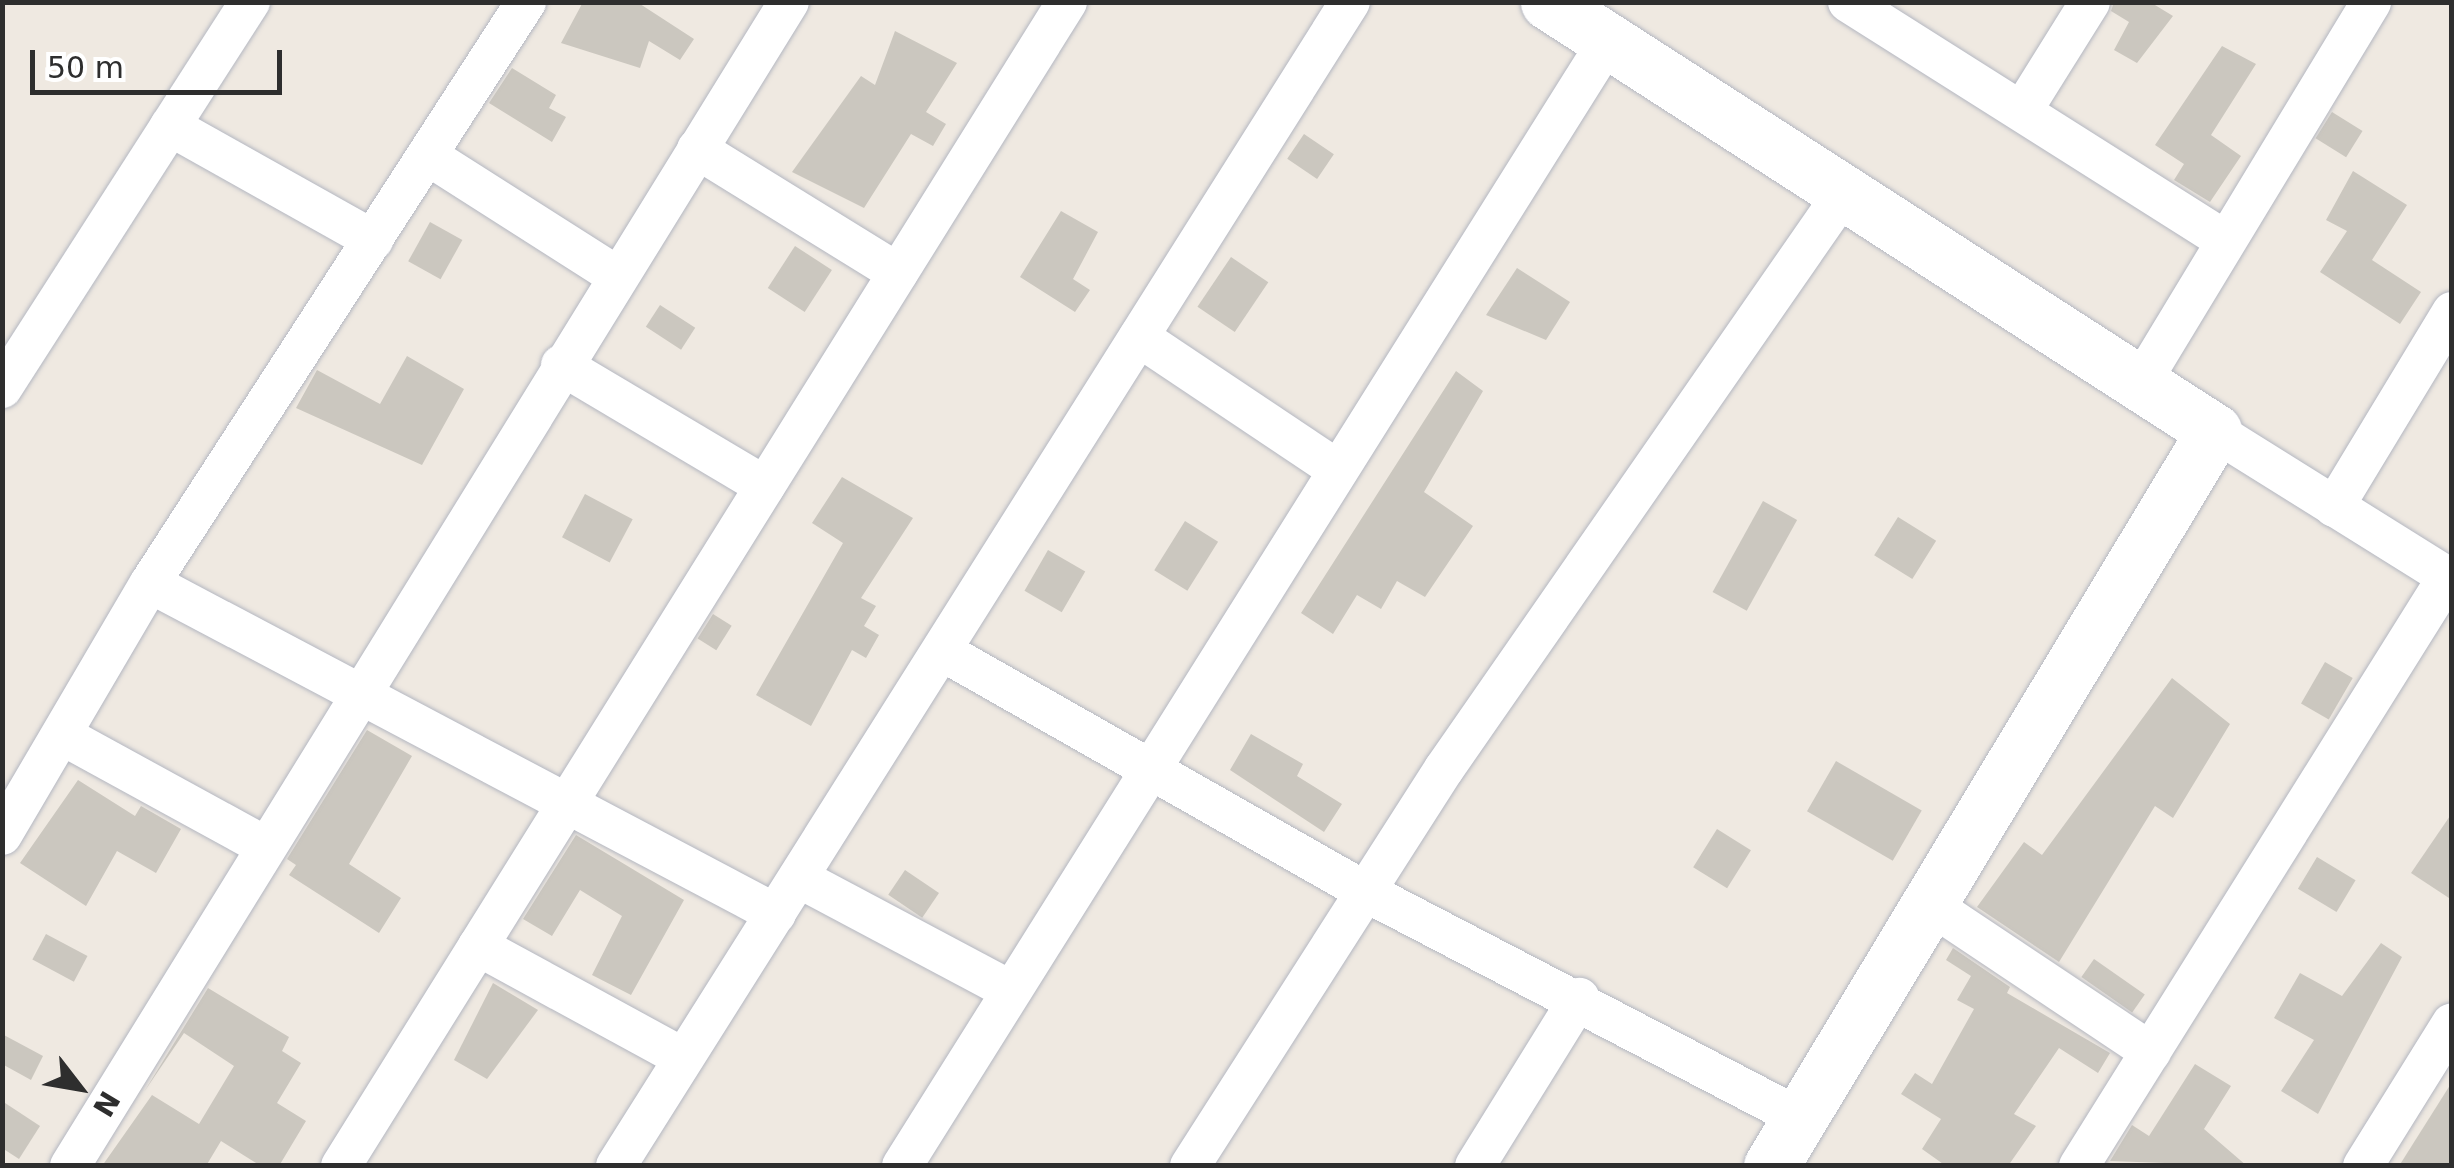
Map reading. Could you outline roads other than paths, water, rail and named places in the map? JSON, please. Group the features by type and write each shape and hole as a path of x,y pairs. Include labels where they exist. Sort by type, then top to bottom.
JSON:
{"street":[{"path":"2,835 150,582 526,2"},
{"path":"70,1166 356,691 789,2"},
{"path":"342,1166 566,796 766,486 1067,2"},
{"path":"616,1166 1350,2"},
{"path":"1548,2 1842,194 2449,579 2080,1166"},
{"path":"1848,2 2225,240"},
{"path":"2022,110 2090,2"},
{"path":"2140,384 2371,2"},
{"path":"2,388 170,126 242,5"},
{"path":"902,1166 1146,766 1608,42"},
{"path":"170,126 374,240"},
{"path":"697,149 898,273"},
{"path":"427,156 616,276"},
{"path":"1190,1166 1364,890 1842,194"},
{"path":"2334,508 2452,312"},
{"path":"1139,337 1336,469"},
{"path":"561,365 766,486"},
{"path":"1771,1166 1932,906 2214,431"},
{"path":"150,582 566,796 776,914"},
{"path":"942,651 1364,890 1579,998 1800,1118"},
{"path":"62,734 263,846"},
{"path":"799,878 1010,990"},
{"path":"1932,906 2151,1052"},
{"path":"478,946 683,1058"},
{"path":"1475,1166 1579,998"},
{"path":"2363,1166 2452,1023"}]}
